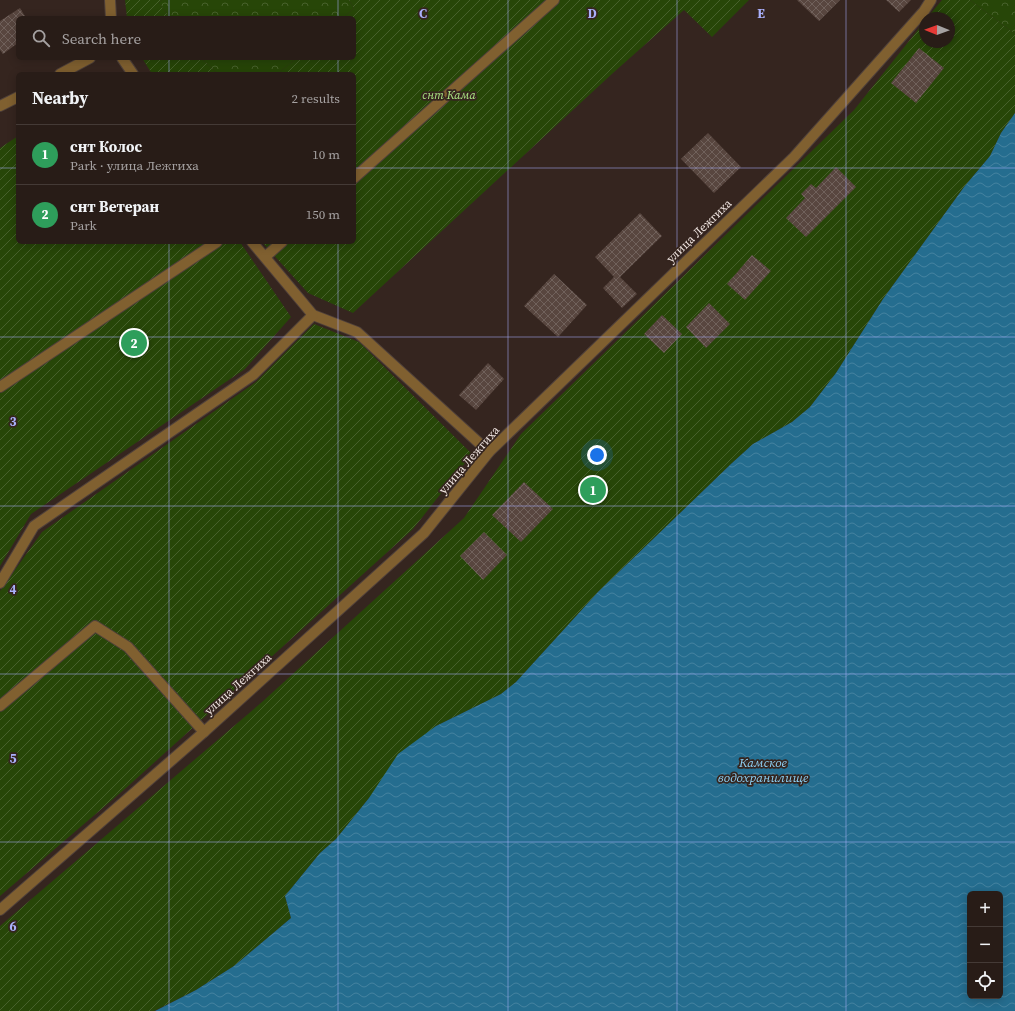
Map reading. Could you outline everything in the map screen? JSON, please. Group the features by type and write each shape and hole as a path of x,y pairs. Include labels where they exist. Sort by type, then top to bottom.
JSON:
{"street":[{"path":"110,0 112,16"},
{"path":"356,176 554,0"},
{"name":"улица Лежгиха","path":"0,910 204,732 424,533 489,452 794,157 924,10 931,0"},
{"path":"64,72 86,60"},
{"path":"123,60 132,72"},
{"path":"0,106 16,98"},
{"path":"0,387 214,244"},
{"path":"254,244 313,315 357,332 489,452"},
{"path":"265,257 280,244"},
{"path":"0,583 34,526 253,375 313,315"},
{"path":"0,706 95,626 128,647 204,732"}],"green space":[{"path":"125,0 162,0 159,3 169,16 127,16"},
{"path":"162,0 349,0 354,8 345,16 169,16 159,3"},
{"name":"снт Кама","path":"349,0 749,0 712,37 684,10 613,73 353,313 308,293 264,244 356,244 356,72 280,72 294,60 356,60 356,16 345,16 354,8"},
{"path":"942,0 970,0 1015,34 1015,113 1001,133 990,156 964,187 883,299 836,373 810,407 792,422 753,444 732,463 598,592 516,682 501,694 436,726 369,798 336,839 320,853 285,896 291,918 234,966 196,990 154,1011 0,1011 0,926 262,702 464,518 521,434 854,110 919,29 919,48 955,48 955,12 932,12"},
{"path":"970,0 1015,0 1015,34"},
{"path":"143,60 203,60 216,72 151,72"},
{"path":"203,60 294,60 280,72 216,72"},
{"path":"16,137 16,244 241,244 291,317 245,369 31,514 0,566 0,148"},
{"path":"314,324 359,342 472,454 413,529 126,788 0,896 0,591 42,532 256,382"}],"water":[{"name":"Камское водохранилище","path":"1015,113 1015,1011 155,1011 196,990 234,966 291,918 285,896 320,853 336,839 369,798 398,754 436,726 501,694 516,682 598,592 732,463 753,444 792,422 810,407 836,373 883,299 964,187 990,156 1001,133"}],"building":[{"path":"797,0 840,0 819,21"},
{"path":"886,0 911,0 899,12"},
{"path":"20,8 25,16 16,16 16,44 3,54 0,50 0,21"},
{"path":"919,48 944,68 916,103 891,83"},
{"path":"708,133 741,167 714,193 681,159"},
{"path":"836,167 856,187 806,237 786,218 805,198 801,194 811,184 816,188"},
{"path":"640,213 662,236 620,277 637,294 622,308 603,288 614,277 595,257"},
{"path":"752,255 771,271 745,300 727,284"},
{"path":"554,274 587,305 558,337 524,306"},
{"path":"709,303 730,324 706,348 686,327"},
{"path":"662,315 682,334 664,353 644,334"},
{"path":"488,363 504,379 476,410 459,395"},
{"path":"524,482 553,509 521,542 492,515"},
{"path":"484,532 507,555 483,580 460,556"}],"place":[{"name":"снт Ветеран","path":"134,343"},
{"name":"снт Колос","path":"593,490"}]}
